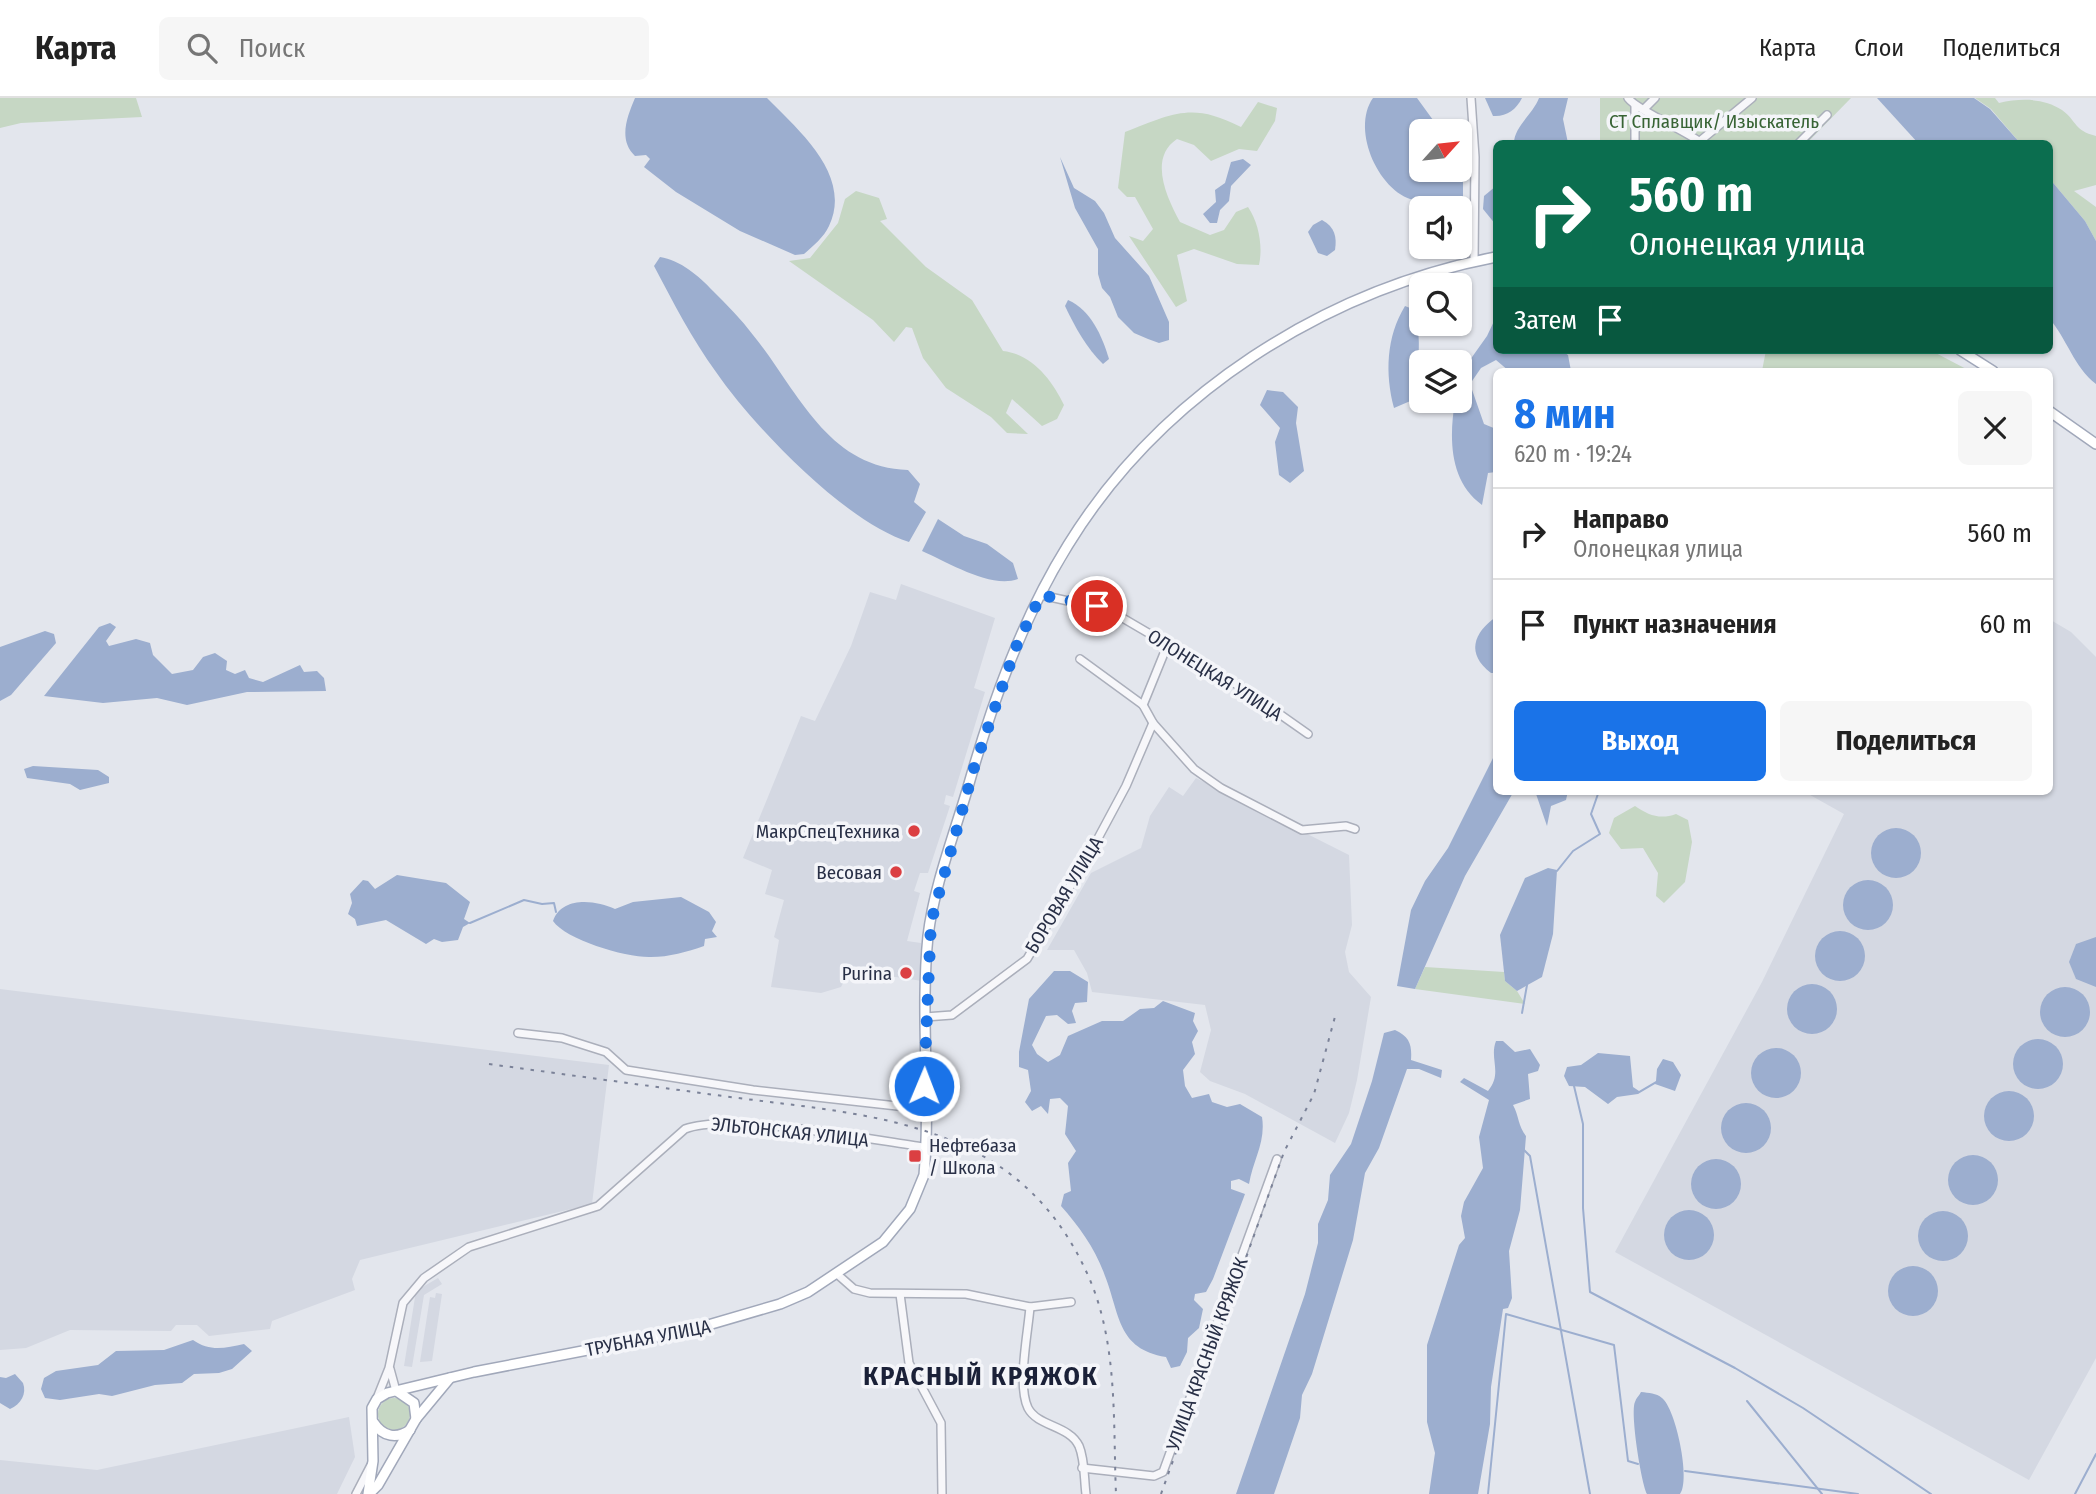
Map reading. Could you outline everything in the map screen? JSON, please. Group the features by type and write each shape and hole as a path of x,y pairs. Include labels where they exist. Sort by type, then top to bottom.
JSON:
{"main road":[{"name":"ТРУБНАЯ УЛИЦА","path":"396,1391 721,1324 808,1292 883,1242 910,1209 922,1183 928,937 940,885 973,770 1005,676 1041,595 1067,547 1103,495 1139,454 1211,387 1268,346 1388,286 1493,258"},
{"path":"1966,354 1988,368"},
{"path":"2053,414 2096,444"},
{"path":"368,1494 378,1485 416,1419 450,1378"},
{"path":"368,1494 373,1461 372,1408 377,1399 387,1392 396,1391 414,1403 416,1419"},
{"path":"373,1422 379,1430 391,1436 402,1435 410,1429"}],"street":[{"path":"1471,98 1475,157 1474,261"},
{"path":"1628,98 1635,106 1698,140"},
{"path":"1644,109 1655,98"},
{"path":"1703,140 1752,98"},
{"path":"1635,106 1635,140"},
{"path":"1801,140 1827,115"},
{"name":"ОЛОНЕЦКАЯ УЛИЦА","path":"1041,595 1110,610 1244,689 1308,734"},
{"path":"1143,705 1167,646"},
{"path":"1080,659 1143,705 1153,723 1195,769 1244,800 1302,830 1346,826 1355,829"},
{"name":"БОРОВАЯ УЛИЦА","path":"925,1017 952,1016 1027,959 1126,786 1153,723"},
{"name":"ЭЛЬТОНСКАЯ УЛИЦА","path":"518,1033 562,1038 606,1052 626,1070 754,1090 823,1095 924,1109"},
{"name":"ЭЛЬТОНСКАЯ УЛИЦА","path":"377,1399 389,1368 403,1303 424,1278 469,1247 598,1206 685,1129 704,1124 753,1126 924,1147"},
{"name":"УЛИЦА КРАСНЫЙ КРЯЖОК","path":"1082,1468 1154,1476 1166,1467 1277,1159"},
{"path":"837,1274 844,1282 864,1292 977,1295 1030,1307 1071,1302"},
{"path":"900,1294 909,1363 941,1423 942,1494"},
{"path":"1030,1307 1025,1401 1033,1415 1074,1439 1079,1447 1086,1494"},
{"path":"389,1368 396,1391"},
{"path":"356,1494 373,1461"}],"shaded area":[{"path":"901,584 995,618 974,688 985,692 953,797 946,795 944,804 950,806 928,873 920,873 914,891 920,893 907,941 921,943 922,981 850,970 841,987 821,993 771,987 779,940 774,937 784,900 765,894 772,870 743,858 801,716 815,721 851,646 870,592 896,600"},
{"path":"2053,621 2071,632 2096,657 2096,1358 2029,1480 1615,1252 1762,982 1844,814 1810,795 2053,795"},
{"path":"1196,778 1349,855 1352,925 1345,952 1349,972 1371,997 1349,1113 1335,1143 1245,1094 1210,1081 1200,1072 1211,1030 1205,1005 1092,992 1087,973 1074,950 1047,950 1091,873 1141,848 1150,816 1169,787 1183,796"},
{"path":"0,989 609,1065 592,1204 360,1260 352,1279 355,1290 272,1321 270,1329 209,1336 197,1325 176,1325 171,1331 70,1330 26,1348 0,1350"},
{"path":"438,1278 442,1284 424,1295 412,1367 404,1366 416,1291"},
{"path":"436,1293 442,1294 432,1361 420,1362 430,1297 435,1298"},
{"path":"349,1417 355,1457 337,1494 0,1494 0,1460 97,1470"}],"green space":[{"path":"0,98 136,98 142,117 21,123 0,128"},
{"name":"СТ Сплавщик/ Изыскатель","path":"1600,98 1851,98 1810,140 1600,140"},
{"path":"1975,98 1995,98 1999,103 2024,100 2048,103 2067,114 2083,131 2096,136 2096,185 2074,191 2096,207 2096,241 2085,221 2053,183 2053,140 2017,140 1991,109"},
{"path":"1258,102 1277,108 1275,121 1257,151 1239,149 1211,161 1194,145 1177,139 1168,147 1163,157 1163,179 1180,222 1210,235 1224,230 1236,212 1248,207 1255,220 1260,243 1259,265 1237,264 1194,249 1177,255 1187,301 1176,307 1129,236 1143,241 1153,229 1135,197 1127,197 1118,188 1125,132 1170,115 1183,113 1209,115 1241,127"},
{"path":"856,191 879,198 887,219 880,221 926,267 972,300 1003,351 1023,357 1040,370 1064,405 1057,419 1042,426 1012,399 1006,413 1028,434 1007,433 991,417 946,388 923,358 912,328 906,327 894,342 873,320 789,261 810,258 838,223 845,199"},
{"path":"1765,354 1938,354 1964,368 1763,368"},
{"path":"1635,806 1654,816 1676,814 1688,820 1692,842 1685,882 1664,903 1656,896 1658,873 1643,848 1621,849 1609,833 1614,818"},
{"path":"1425,967 1504,972 1505,981 1517,991 1525,1004 1415,989"},
{"path":"394,1398 405,1403 410,1414 405,1425 394,1430 383,1425 378,1414 383,1403"}],"water":[{"path":"635,98 767,98 807,139 828,172 834,189 834,207 824,234 804,254 795,255 740,231 676,192 644,167 650,159 646,155 635,156 630,150 625,136 627,120"},
{"path":"1373,98 1417,98 1432,119 1409,119 1409,182 1463,182 1463,196 1409,198 1392,187 1381,175 1367,143 1367,111"},
{"path":"1485,98 1522,98 1510,112 1493,116"},
{"path":"1539,98 1568,98 1563,119 1567,140 1514,140 1517,131"},
{"path":"1877,98 1974,98 1990,109 2017,140 1915,140"},
{"path":"1060,157 1074,188 1095,201 1104,213 1115,238 1149,276 1169,322 1169,340 1159,343 1134,333 1118,317 1110,297 1102,288 1098,274 1098,249 1075,208"},
{"path":"1243,159 1251,165 1231,186 1229,201 1220,210 1217,223 1210,223 1203,214 1216,202 1215,190 1225,183 1231,162"},
{"path":"2053,183 2085,221 2096,241 2096,384 2076,361 2053,324"},
{"path":"1493,188 1493,221 1483,209 1484,196"},
{"path":"1322,220 1330,226 1335,237 1335,250 1327,256 1318,253 1308,232"},
{"path":"660,257 675,261 689,270 729,307 769,356 800,401 835,441 856,456 880,466 908,470 920,484 914,502 926,512 909,542 857,515 830,494 753,419 716,372 683,320 654,266"},
{"path":"1068,300 1083,310 1099,333 1109,359 1103,364 1073,322 1065,306"},
{"path":"1405,306 1409,308 1409,336 1418,336 1419,350 1409,350 1409,402 1394,408 1389,382 1389,356"},
{"path":"1493,323 1493,354 1567,354 1570,368 1505,368 1496,360 1481,368 1472,381 1472,357"},
{"path":"1267,390 1283,392 1298,407 1296,423 1304,471 1290,483 1279,475 1275,442 1280,428 1260,405"},
{"path":"1472,390 1484,424 1493,428 1493,472 1488,473 1482,505 1471,495 1457,471 1452,444 1453,415 1472,413"},
{"path":"938,519 964,536 987,544 1013,563 1018,579 1007,581 982,577 922,551"},
{"path":"1493,619 1493,673 1483,666 1476,651 1478,637"},
{"path":"110,623 116,627 106,641 109,646 136,639 150,643 153,655 172,674 193,670 203,657 215,653 227,661 226,670 235,674 245,670 249,678 263,682 300,665 304,672 317,671 324,678 326,691 247,692 187,705 157,698 103,703 44,696 99,627"},
{"path":"45,631 54,634 56,643 11,695 0,701 0,647"},
{"path":"1493,758 1493,795 1512,795 1465,876 1415,989 1397,986 1411,910 1425,881 1448,848"},
{"path":"33,766 98,770 109,777 109,783 80,790 70,784 27,778 24,769"},
{"path":"1536,795 1567,795 1566,800 1551,806 1547,826"},
{"path":"1896,828 1914,835 1921,853 1914,871 1896,878 1878,871 1871,853 1878,835"},
{"path":"1548,868 1557,870 1553,934 1542,977 1517,991 1505,981 1500,935 1525,878"},
{"path":"397,875 446,883 470,902 464,919 470,923 463,927 458,940 442,942 434,939 426,944 386,920 357,926 355,919 348,914 352,903 350,894 363,880 368,881 375,889"},
{"path":"1868,880 1886,887 1893,905 1886,923 1868,930 1850,923 1843,905 1850,887"},
{"path":"681,897 709,912 716,922 712,931 717,937 705,939 704,946 671,955 640,957 613,951 570,935 553,921 564,907 580,902 615,909 633,902"},
{"path":"1840,931 1858,938 1865,956 1858,974 1840,981 1822,974 1815,956 1822,938"},
{"path":"2096,937 2096,987 2076,979 2069,962 2076,944"},
{"path":"1054,971 1070,971 1088,982 1087,1002 1075,1003 1072,1011 1076,1023 1068,1024 1057,1015 1046,1016 1032,1045 1037,1054 1048,1062 1060,1055 1068,1036 1102,1021 1123,1021 1140,1009 1154,1008 1163,1001 1195,1013 1193,1021 1198,1031 1192,1042 1195,1054 1183,1070 1185,1086 1192,1098 1209,1094 1212,1102 1227,1107 1240,1104 1262,1117 1261,1143 1249,1184 1239,1179 1231,1181 1231,1189 1245,1194 1213,1279 1206,1292 1195,1294 1194,1300 1203,1309 1199,1328 1188,1338 1187,1352 1180,1366 1171,1368 1166,1357 1150,1353 1129,1338 1118,1316 1097,1257 1061,1206 1064,1194 1071,1191 1068,1163 1076,1151 1065,1134 1068,1106 1060,1098 1050,1099 1048,1114 1041,1106 1032,1111 1025,1102 1031,1091 1028,1070 1019,1067 1019,1052 1029,999"},
{"path":"1812,984 1830,991 1837,1009 1830,1027 1812,1034 1794,1027 1787,1009 1794,991"},
{"path":"2065,987 2083,994 2090,1012 2083,1030 2065,1037 2047,1030 2040,1012 2047,994"},
{"path":"1395,1030 1409,1042 1411,1060 1442,1070 1441,1078 1419,1069 1407,1069 1379,1148 1365,1173 1353,1240 1312,1374 1302,1395 1300,1418 1274,1494 1236,1494 1305,1294 1318,1243 1318,1224 1328,1200 1330,1175 1351,1144 1372,1081 1384,1033"},
{"path":"2038,1039 2056,1046 2063,1064 2056,1082 2038,1089 2020,1082 2013,1064 2020,1046"},
{"path":"1496,1041 1503,1041 1515,1052 1530,1049 1540,1065 1538,1071 1528,1074 1530,1099 1513,1105 1526,1136 1520,1210 1509,1251 1512,1298 1508,1308 1503,1309 1491,1387 1490,1424 1478,1494 1429,1494 1435,1453 1427,1422 1427,1345 1459,1245 1465,1238 1461,1216 1464,1202 1483,1168 1479,1137 1489,1100 1460,1082 1464,1078 1488,1091 1495,1078"},
{"path":"1776,1048 1794,1055 1801,1073 1794,1091 1776,1098 1758,1091 1751,1073 1758,1055"},
{"path":"1598,1053 1630,1056 1633,1087 1639,1091 1656,1081 1657,1069 1663,1059 1673,1062 1681,1075 1675,1091 1655,1084 1638,1094 1617,1097 1608,1104 1585,1087 1569,1086 1564,1076 1567,1067 1581,1065"},
{"path":"2009,1091 2027,1098 2034,1116 2027,1134 2009,1141 1991,1134 1984,1116 1991,1098"},
{"path":"1746,1103 1764,1110 1771,1128 1764,1146 1746,1153 1728,1146 1721,1128 1728,1110"},
{"path":"1973,1155 1991,1162 1998,1180 1991,1198 1973,1205 1955,1198 1948,1180 1955,1162"},
{"path":"1716,1159 1734,1166 1741,1184 1734,1202 1716,1209 1698,1202 1691,1184 1698,1166"},
{"path":"1689,1210 1707,1217 1714,1235 1707,1253 1689,1260 1671,1253 1664,1235 1671,1217"},
{"path":"1943,1211 1961,1218 1968,1236 1961,1254 1943,1261 1925,1254 1918,1236 1925,1218"},
{"path":"1913,1266 1931,1273 1938,1291 1931,1309 1913,1316 1895,1309 1888,1291 1895,1273"},
{"path":"193,1340 212,1348 244,1344 252,1351 232,1369 219,1373 194,1374 182,1383 155,1385 112,1396 99,1394 60,1400 45,1398 41,1389 44,1378 56,1371 98,1365 116,1351 164,1350"},
{"path":"15,1374 23,1383 24,1395 10,1409 0,1403 0,1377 6,1378"},
{"path":"1641,1392 1662,1398 1672,1416 1683,1461 1683,1487 1680,1494 1647,1494 1639,1462 1634,1419 1635,1402"}],"waterway":[{"path":"1557,871 1573,851 1600,834 1591,814 1598,795"},
{"path":"470,923 524,900 542,904 554,903 556,912"},
{"path":"1522,1013 1527,985"},
{"path":"1574,1086 1583,1124 1583,1208 1590,1292 1735,1368 1803,1408 1931,1494"},
{"path":"1524,1150 1530,1156 1590,1494"},
{"path":"1488,1494 1506,1314 1614,1345 1628,1461 1638,1464"},
{"path":"1747,1401 1822,1494"},
{"path":"2075,1494 2096,1454"},
{"path":"1685,1471 1858,1494"}],"railway":[{"path":"1161,1494 1284,1152 1314,1094 1336,1013"},
{"path":"489,1064 839,1111 891,1121 940,1136 985,1157 1026,1187 1061,1227 1090,1280 1099,1305 1110,1358 1116,1494"}],"place":[{"name":"МакрСпецТехника","path":"914,831"},
{"name":"Весовая","path":"896,872"},
{"name":"Purina","path":"906,973"},
{"name":"Нефтебаза / Школа","path":"915,1156"}],"district":[{"name":"КРАСНЫЙ КРЯЖОК","path":"981,1376"}],"route":[{"path":"924,1086 928,937 973,770 1005,676 1041,595 1097,606"}]}
